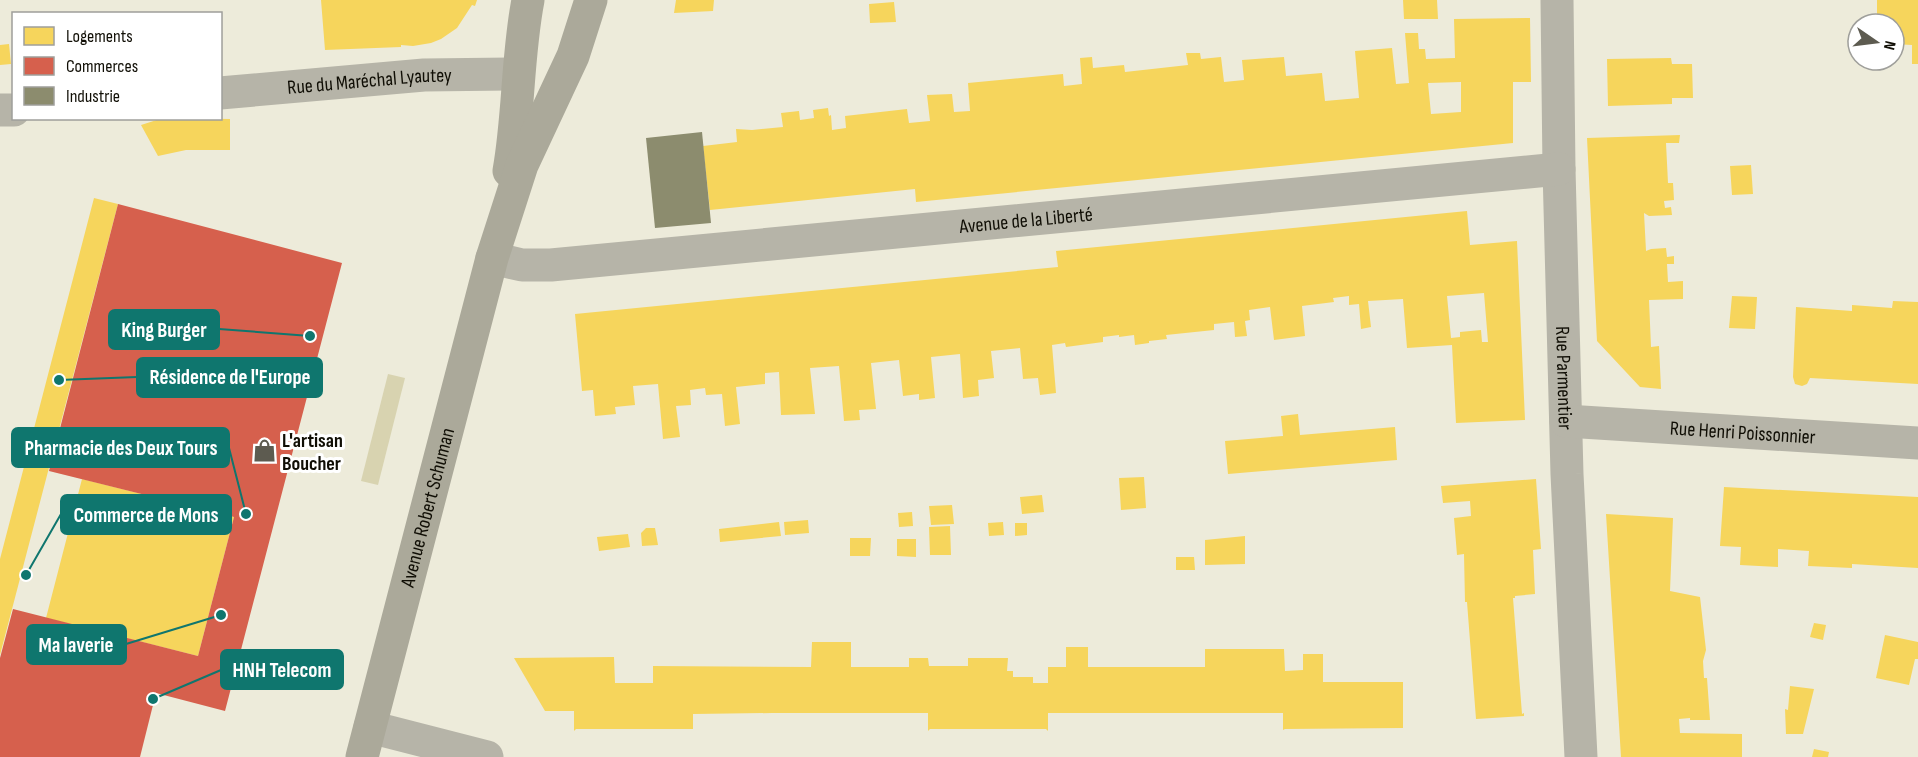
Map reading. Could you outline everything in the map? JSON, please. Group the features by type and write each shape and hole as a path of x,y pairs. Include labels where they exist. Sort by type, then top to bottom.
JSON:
{"main road":[{"name":"Avenue Robert Schuman","path":"492,258 513,143 518,74 528,0"},
{"name":"Avenue Robert Schuman","path":"366,742 492,258 522,165 576,47 591,0"}],"street":[{"name":"Rue Parmentier","path":"1557,0 1569,535 1581,757"},
{"name":"Rue du Maréchal Lyautey","path":"222,93 424,75 518,74"},
{"name":"Avenue de la Liberté","path":"492,258 522,265 551,265 1559,169"},
{"name":"Rue Henri Poissonnier","path":"1566,421 1918,443"},
{"path":"366,742 487,757"}],"shaded area":[{"path":"388,374 405,378 378,485 361,481"}],"building: Logements":[{"path":"321,0 477,0 475,6 472,5 457,28 431,43 401,45 401,47 325,50"},
{"path":"676,0 714,0 713,11 674,13"},
{"path":"1403,0 1437,0 1438,19 1404,19"},
{"path":"1877,0 1918,0 1918,64 1912,64 1912,45 1906,45 1906,12 1877,12"},
{"path":"894,2 896,22 870,23 869,4"},
{"path":"1530,18 1531,82 1513,82 1513,143 916,202 915,189 710,210 703,146 737,142 736,129 783,127 781,113 799,111 800,120 814,118 813,110 828,108 832,130 846,128 845,116 907,109 909,123 930,121 927,95 952,94 954,112 970,111 968,83 1063,74 1064,86 1082,84 1080,58 1092,57 1093,68 1124,65 1125,72 1188,65 1186,53 1200,53 1201,59 1221,57 1224,82 1244,80 1242,60 1284,57 1286,76 1322,73 1325,101 1359,98 1355,51 1392,48 1396,84 1409,83 1405,33 1418,33 1419,49 1425,49 1426,59 1455,58 1454,19","holes":["1461,82 1461,112 1431,114 1428,83"]},
{"path":"9,44 11,64 0,65 0,45"},
{"path":"1671,58 1672,64 1692,64 1693,98 1672,98 1672,104 1608,106 1607,59"},
{"path":"230,119 230,150 186,150 158,156 141,125 157,120"},
{"path":"1680,135 1679,143 1666,143 1668,183 1673,183 1674,200 1664,201 1665,208 1671,207 1672,215 1649,216 1644,213 1646,251 1666,248 1667,257 1674,256 1674,264 1667,264 1668,282 1683,281 1683,299 1649,300 1651,347 1659,346 1661,389 1640,387 1597,341 1587,138"},
{"path":"1751,165 1753,194 1732,195 1730,166"},
{"path":"94,198 118,204 0,655 0,559"},
{"path":"1467,211 1470,245 1517,241 1525,420 1456,423 1452,345 1407,348 1403,299 1368,301 1371,327 1361,329 1359,304 1349,305 1349,296 1333,298 1334,302 1302,306 1305,336 1274,340 1270,307 1249,310 1250,320 1245,321 1247,336 1235,337 1234,322 1214,324 1214,330 1166,335 1167,339 1135,345 1134,335 1119,337 1119,335 1103,337 1103,342 1066,347 1065,343 1052,345 1056,393 1040,395 1038,378 1023,379 1020,348 991,351 994,378 978,380 979,396 963,398 960,354 931,357 935,398 919,400 919,394 903,396 899,360 871,363 876,409 859,410 860,420 844,421 839,366 810,368 815,414 781,415 779,372 765,373 765,384 736,387 740,424 725,426 722,394 706,395 705,388 690,390 691,405 676,406 680,437 663,439 658,384 633,386 635,405 615,407 616,414 595,416 593,390 582,391 575,314 1058,267 1056,251","holes":["1484,293 1488,342 1482,342 1481,330 1460,332 1460,337 1451,338 1447,296"]},
{"path":"1732,296 1757,297 1755,329 1729,328"},
{"path":"1893,301 1918,302 1918,384 1810,378 1807,384 1802,386 1795,384 1793,377 1796,307 1852,311 1852,305 1892,308"},
{"path":"1298,414 1300,435 1395,427 1397,460 1228,474 1225,441 1283,436 1281,416"},
{"path":"1144,477 1146,508 1121,510 1119,478"},
{"path":"82,479 234,517 198,656 46,618"},
{"path":"1536,479 1541,549 1533,550 1535,594 1513,598 1522,714 1524,713 1524,716 1476,719 1467,602 1465,602 1464,554 1457,555 1454,518 1471,516 1470,501 1443,503 1441,486"},
{"path":"1724,487 1918,497 1918,568 1852,564 1852,568 1808,566 1809,551 1778,549 1778,567 1740,565 1741,547 1720,546"},
{"path":"1042,495 1044,512 1022,514 1020,497"},
{"path":"952,505 954,524 931,525 929,506"},
{"path":"912,512 913,526 899,527 898,513"},
{"path":"1606,514 1673,518 1670,591 1700,597 1706,650 1703,661 1704,678 1707,678 1710,720 1679,719 1680,733 1742,734 1742,757 1621,757"},
{"path":"808,520 809,533 785,535 784,522"},
{"path":"779,522 781,536 720,542 719,529"},
{"path":"1003,522 1004,535 989,536 988,523"},
{"path":"1015,523 1027,523 1027,535 1015,536"},
{"path":"950,526 951,555 930,555 929,527"},
{"path":"646,528 655,528 658,545 642,546 641,533"},
{"path":"628,534 630,547 599,551 597,537"},
{"path":"1245,536 1245,564 1205,565 1205,540"},
{"path":"850,538 871,538 870,556 850,556"},
{"path":"897,539 916,539 916,557 897,556"},
{"path":"1176,557 1194,557 1195,570 1176,570"},
{"path":"1814,623 1826,625 1823,640 1810,637"},
{"path":"1885,635 1918,642 1918,659 1915,659 1909,685 1876,678"},
{"path":"812,642 851,642 851,667 909,667 909,658 928,658 929,666 968,666 968,658 1008,658 1007,671 1013,671 1013,677 1033,677 1033,683 1048,683 1048,667 1066,667 1066,647 1088,647 1088,667 1205,667 1205,649 1284,649 1285,671 1303,670 1303,654 1323,654 1323,682 1403,682 1403,728 1283,730 1283,713 1048,713 1048,731 1046,729 930,729 928,731 928,713 772,713 693,714 693,729 576,729 574,731 574,711 545,711 514,658 614,657 615,683 653,683 653,666 811,667"},
{"path":"1790,686 1814,689 1803,734 1786,734 1785,709 1788,710"},
{"path":"1814,749 1829,752 1828,757 1812,757"}],"building: Commerces":[{"path":"118,204 342,263 225,711 156,693 140,757 0,757 0,658 13,609 198,656 234,517 49,471"}],"building: Industrie":[{"path":"702,132 711,223 655,228 646,138"}],"place":[{"name":"King Burger","path":"310,336"},
{"name":"Résidence de l'Europe","path":"59,380"},
{"name":"L'artisan Boucher","path":"264,451"},
{"name":"Pharmacie des Deux Tours","path":"246,514"},
{"name":"Commerce de Mons","path":"26,575"},
{"name":"Ma laverie","path":"221,615"},
{"name":"HNH Telecom","path":"153,699"}]}
